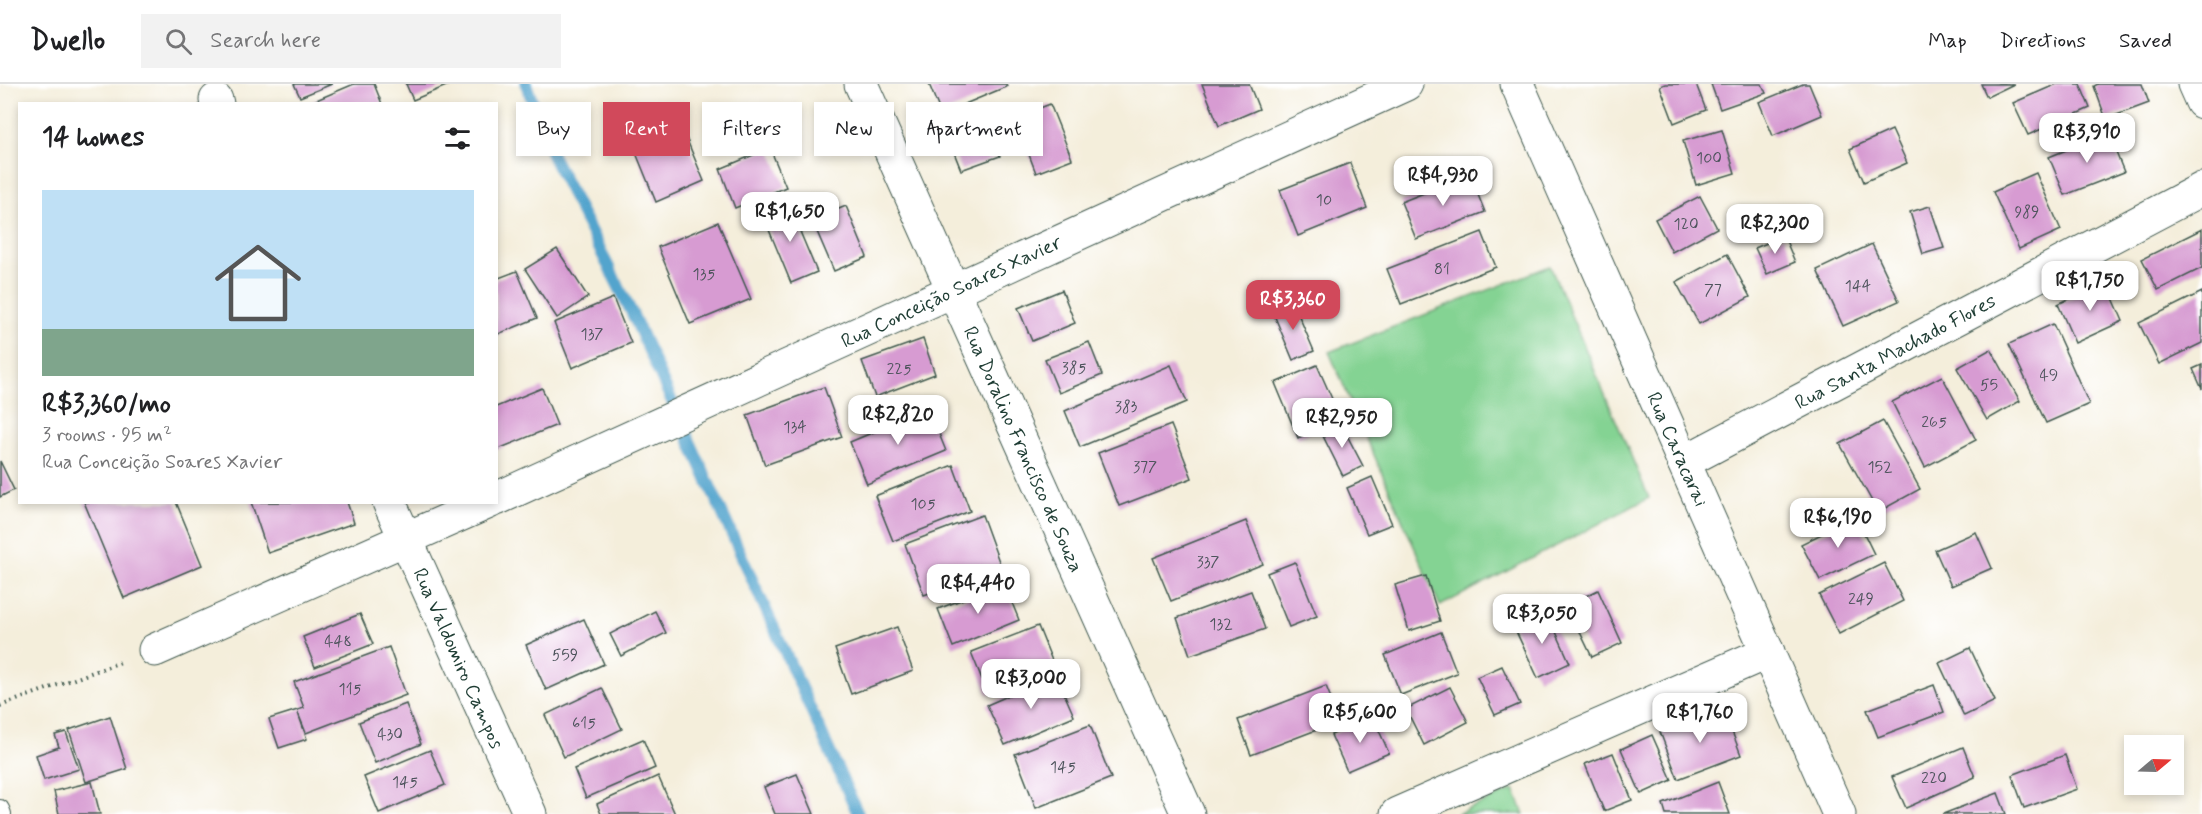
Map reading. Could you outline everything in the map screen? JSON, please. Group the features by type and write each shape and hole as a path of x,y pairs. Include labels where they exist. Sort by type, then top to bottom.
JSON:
{"street":[{"name":"Rua Doralino Francisco de Souza","path":"861,84 1188,814"},
{"name":"Rua Conceição Soares Xavier","path":"498,498 1406,84"},
{"name":"Rua Caracarai","path":"1517,84 1839,814"},
{"path":"2194,84 2202,102"},
{"name":"Rua Santa Machado Flores","path":"1684,462 2202,189"},
{"name":"Rua Valdomiro Campos","path":"390,504 530,814"},
{"path":"155,650 485,504"},
{"path":"1396,814 1768,652"}],"lane":[{"path":"0,809 2,814"}],"path":[{"path":"0,706 155,650"}],"green space":[{"path":"1550,266 1649,498 1440,606 1329,352"},
{"path":"1514,789 1524,814 1457,814"}],"building":[{"path":"294,84 332,84 300,97"},
{"path":"354,84 374,84 381,102 312,102"},
{"path":"406,84 451,84 413,100"},
{"path":"929,84 1007,84 1008,86 970,102 936,102"},
{"path":"1202,84 1249,84 1259,109 1219,126"},
{"path":"1696,84 1706,110 1674,123 1660,86"},
{"path":"1711,84 1762,84 1766,93 1720,109"},
{"path":"1803,84 1809,84 1822,115 1773,136 1759,102"},
{"path":"1981,84 2014,84 1987,97"},
{"path":"2057,84 2080,84 2090,108 2028,135 2013,103"},
{"path":"2098,84 2142,84 2149,103 2106,119 2094,86"},
{"path":"1050,104 1072,159 1036,173 1030,156 1043,156 1043,107"},
{"path":"1722,130 1735,173 1696,185 1683,141"},
{"path":"1892,130 1907,163 1864,182 1850,149"},
{"path":"2108,133 2124,172 2065,195 2049,157"},
{"path":"690,147 704,181 656,202 637,156 690,156"},
{"path":"751,156 773,156 786,187 735,208 720,169"},
{"path":"955,156 1000,156 961,170"},
{"path":"1350,163 1367,208 1298,236 1280,190"},
{"path":"2036,173 2061,230 2019,249 1993,192"},
{"path":"1470,175 1485,212 1416,239 1401,202"},
{"path":"1700,196 1717,228 1672,252 1655,219"},
{"path":"788,203 817,272 791,283 762,213"},
{"path":"846,206 867,257 834,271 812,220"},
{"path":"1930,206 1944,248 1923,254 1910,212"},
{"path":"718,222 751,299 690,324 658,247"},
{"path":"2202,229 2202,268 2158,290 2142,259"},
{"path":"1482,232 1496,267 1401,304 1387,269"},
{"path":"1784,236 1795,262 1767,274 1755,248"},
{"path":"1872,244 1899,301 1843,326 1817,270"},
{"path":"557,249 588,297 557,318 525,269"},
{"path":"1727,254 1750,297 1699,324 1676,282"},
{"path":"517,271 537,318 498,334 498,278"},
{"path":"2106,282 2123,321 2075,343 2058,304"},
{"path":"1062,290 1075,323 1032,341 1018,308"},
{"path":"2202,292 2202,343 2159,364 2139,323"},
{"path":"613,298 631,343 572,368 554,323"},
{"path":"1293,302 1314,351 1293,360 1272,310"},
{"path":"2053,324 2089,404 2046,423 2009,344"},
{"path":"923,339 935,374 875,397 862,361"},
{"path":"1089,342 1102,375 1059,393 1045,359"},
{"path":"1991,349 2020,401 1987,420 1957,368"},
{"path":"1171,365 1187,402 1080,447 1065,411"},
{"path":"1317,365 1341,419 1298,438 1275,383"},
{"path":"2202,365 2202,389 2193,369"},
{"path":"1942,376 1976,440 1925,467 1892,402"},
{"path":"824,387 842,437 765,465 747,415"},
{"path":"542,388 557,425 498,449 498,406"},
{"path":"929,409 946,451 867,484 850,442"},
{"path":"1883,421 1920,489 1878,512 1840,444"},
{"path":"1340,422 1363,466 1343,476 1321,432"},
{"path":"1171,425 1192,478 1119,506 1098,453"},
{"path":"0,461 14,490 0,497"},
{"path":"953,465 970,511 893,541 875,496"},
{"path":"1372,477 1392,524 1367,534 1347,488"},
{"path":"85,504 177,504 202,565 124,598"},
{"path":"252,504 348,504 354,523 268,553"},
{"path":"982,515 1001,567 924,595 905,544"},
{"path":"1856,517 1874,554 1820,580 1801,544"},
{"path":"1246,521 1263,564 1171,601 1153,558"},
{"path":"1976,532 1992,568 1951,586 1935,550"},
{"path":"1295,562 1317,616 1289,627 1267,573"},
{"path":"1884,563 1903,601 1839,634 1819,595"},
{"path":"1426,576 1440,621 1409,631 1395,585"},
{"path":"1004,583 1019,620 953,647 938,609"},
{"path":"1598,590 1622,643 1592,657 1567,605"},
{"path":"1251,591 1265,629 1190,655 1177,618"},
{"path":"655,611 666,633 621,656 610,634"},
{"path":"1547,612 1570,663 1538,678 1514,627"},
{"path":"360,614 373,644 315,667 303,637"},
{"path":"584,619 604,664 546,690 526,645"},
{"path":"1038,626 1055,668 988,694 971,652"},
{"path":"897,627 913,671 851,694 835,649"},
{"path":"1441,632 1457,673 1401,695 1385,655"},
{"path":"389,647 406,695 306,733 298,713 307,739 279,748 269,719 304,708 294,682"},
{"path":"1970,648 1995,701 1964,716 1939,663"},
{"path":"1502,666 1520,704 1495,715 1477,677"},
{"path":"1056,675 1074,716 1005,745 987,705"},
{"path":"1934,685 1944,712 1878,737 1867,710"},
{"path":"1326,686 1340,721 1251,755 1238,720"},
{"path":"1450,687 1468,722 1424,745 1406,709"},
{"path":"602,688 622,729 564,757 545,715"},
{"path":"406,704 421,744 375,763 359,722"},
{"path":"1723,708 1741,755 1678,779 1660,732"},
{"path":"110,716 127,769 86,782 69,730"},
{"path":"1373,717 1389,753 1347,771 1331,735"},
{"path":"1090,725 1111,778 1036,808 1015,754"},
{"path":"66,732 79,769 44,780 36,755 59,747 55,735"},
{"path":"1652,735 1672,780 1641,794 1621,749"},
{"path":"643,739 655,768 586,798 574,769"},
{"path":"1963,747 1975,777 1906,808 1892,777"},
{"path":"430,750 445,785 379,813 364,777"},
{"path":"1613,753 1632,800 1604,811 1585,764"},
{"path":"2065,755 2077,789 2024,808 2012,775"},
{"path":"797,774 814,814 775,814 764,787"},
{"path":"658,776 675,814 601,814 597,804"},
{"path":"92,782 100,814 59,814 54,791"},
{"path":"1718,782 1730,814 1666,814 1663,804"},
{"path":"1998,793 2006,814 1943,814"}],"waterway":[{"path":"526,84 553,157 632,313 858,814"}]}
